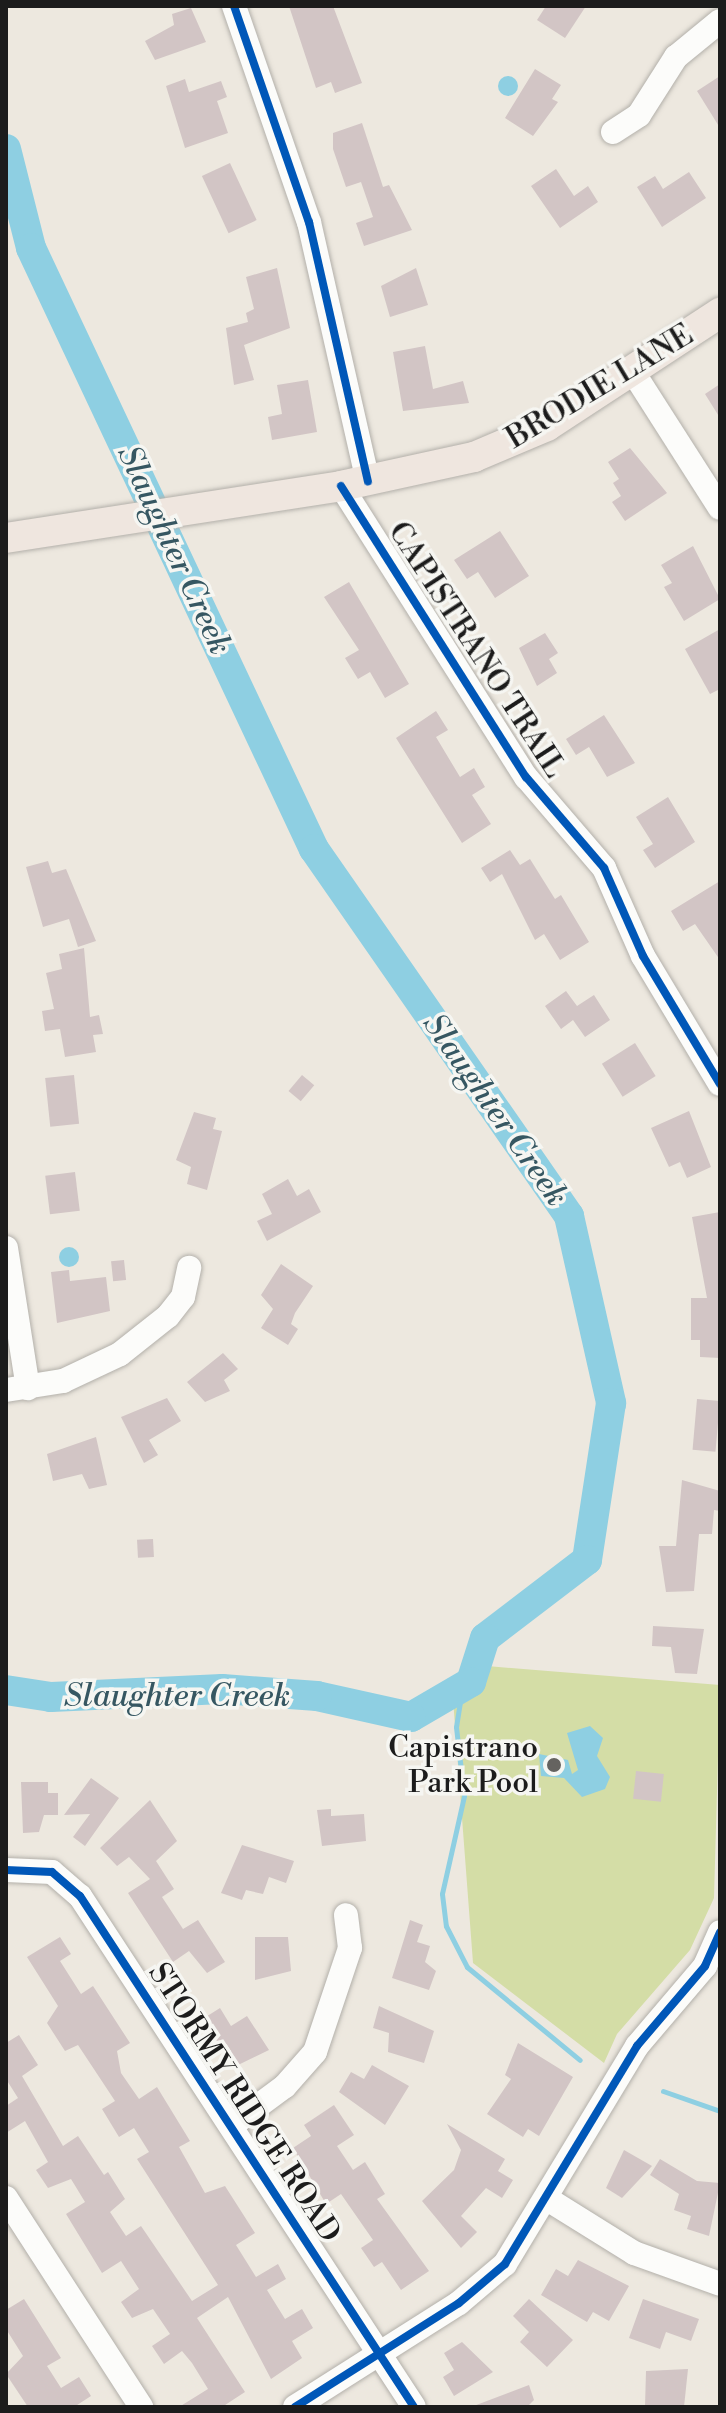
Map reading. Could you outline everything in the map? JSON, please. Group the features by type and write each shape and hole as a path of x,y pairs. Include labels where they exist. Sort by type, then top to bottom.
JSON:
{"main road":[{"name":"BRODIE LANE","path":"6,538 120,523 354,484 511,443 633,372 720,313"}],"street":[{"name":"CAPISTRANO TRAIL","path":"234,6 309,222 354,484 526,777 604,868 643,956 720,1084"},
{"path":"613,132 639,115 676,57 720,21"},
{"path":"633,372 720,508"},
{"path":"6,1248 17,1389 91,1369 143,1339 183,1297 189,1268"},
{"name":"STORMY RIDGE ROAD","path":"6,1870 44,1870 71,1884 414,2407"},
{"path":"231,2126 285,2086 315,2052 350,1948 346,1915"},
{"path":"295,2407 491,2278 549,2200 637,2046 718,1944"},
{"path":"6,2198 141,2407"},
{"path":"549,2200 634,2253 720,2284"}],"green space":[{"path":"487,1666 720,1685 714,1898 690,1950 617,2034 604,2063 473,1963 453,1699"}],"water":[{"path":"508,76 515,79 518,86 515,93 508,96 501,93 498,86 501,79"},
{"path":"69,1247 76,1250 79,1257 76,1264 69,1267 62,1264 59,1257 62,1250"},
{"name":"Capistrano Park Pool","path":"590,1726 603,1738 597,1756 610,1777 605,1789 582,1797 564,1778 541,1776 539,1754 568,1760 572,1774 578,1770 567,1733"}],"building":[{"path":"289,6 333,6 362,83 335,93 331,82 316,88"},
{"path":"546,6 586,6 565,38 537,20"},
{"path":"191,8 206,42 155,60 145,41 174,25 172,14"},
{"path":"535,69 561,85 552,99 558,102 533,136 505,118"},
{"path":"720,76 720,128 697,91"},
{"path":"185,79 189,92 221,81 227,97 217,101 228,133 185,148 166,86"},
{"path":"362,123 383,187 389,185 412,230 364,246 356,223 373,217 361,182 346,187 333,149 333,133"},
{"path":"230,163 257,220 229,233 202,176"},
{"path":"556,169 574,196 588,186 598,202 560,228 531,186"},
{"path":"689,172 706,198 662,227 637,187 655,176 663,189"},
{"path":"277,268 290,328 244,345 254,380 234,385 226,328 248,322 246,313 254,309 246,277"},
{"path":"416,268 428,305 390,317 381,286"},
{"path":"425,346 433,389 463,381 469,403 403,411 393,352"},
{"path":"308,380 317,432 272,440 268,417 282,414 277,385"},
{"path":"720,384 720,418 705,394"},
{"path":"630,448 667,493 625,521 612,502 621,496 613,483 619,479 608,462"},
{"path":"500,531 529,576 495,598 478,572 467,579 454,560"},
{"path":"693,546 720,599 684,621 664,587 672,583 661,565"},
{"path":"349,582 409,684 385,698 370,672 358,679 345,658 359,650 324,597"},
{"path":"720,629 720,689 710,694 685,649"},
{"path":"545,633 558,653 549,659 557,673 537,686 519,648"},
{"path":"436,711 448,730 436,737 460,777 474,768 485,787 472,795 491,824 462,843 396,738"},
{"path":"604,715 635,763 607,777 589,747 576,755 566,739"},
{"path":"668,797 695,842 655,868 643,850 653,844 636,817"},
{"path":"510,850 520,865 530,859 555,899 561,895 589,942 560,960 544,934 535,940 502,874 490,882 481,868"},
{"path":"48,861 52,873 66,869 96,941 78,947 69,919 43,927 26,867"},
{"path":"720,881 720,960 695,924 683,931 671,911"},
{"path":"84,948 90,1017 99,1015 103,1034 93,1035 96,1052 65,1057 60,1029 45,1031 42,1011 54,1009 46,973 62,969 59,954"},
{"path":"566,991 577,1006 594,995 610,1020 585,1037 573,1020 561,1029 545,1006"},
{"path":"635,1043 656,1076 623,1097 602,1064"},
{"path":"74,1075 79,1124 50,1127 45,1078"},
{"path":"302,1075 314,1085 301,1101 289,1091"},
{"path":"689,1111 711,1167 687,1178 680,1162 669,1167 651,1128"},
{"path":"194,1112 216,1118 213,1129 222,1131 207,1190 187,1184 191,1167 176,1160"},
{"path":"75,1172 80,1211 50,1214 45,1176"},
{"path":"288,1179 297,1196 309,1189 321,1212 267,1241 257,1221 272,1214 262,1194"},
{"path":"720,1212 720,1358 700,1357 700,1340 691,1340 691,1298 707,1298 692,1217"},
{"path":"124,1260 126,1280 113,1281 111,1261"},
{"path":"281,1264 313,1286 295,1313 291,1324 298,1329 288,1345 261,1328 273,1309 261,1295"},
{"path":"69,1270 70,1281 106,1277 110,1311 57,1323 51,1272"},
{"path":"223,1353 238,1369 224,1380 230,1391 205,1402 187,1382"},
{"path":"167,1398 181,1421 149,1440 158,1455 144,1463 121,1417"},
{"path":"697,1399 720,1401 715,1452 693,1450"},
{"path":"96,1437 107,1485 89,1489 82,1474 53,1481 47,1454"},
{"path":"682,1480 720,1491 720,1511 714,1510 712,1534 699,1534 694,1591 666,1592 659,1546 676,1546"},
{"path":"153,1539 154,1557 138,1558 137,1540"},
{"path":"653,1626 704,1629 697,1674 675,1673 671,1647 652,1646"},
{"path":"636,1771 664,1774 661,1802 633,1799"},
{"path":"91,1778 119,1798 85,1846 73,1837 90,1814 64,1815"},
{"path":"21,1782 48,1782 48,1793 58,1793 58,1815 44,1815 39,1832 23,1833"},
{"path":"150,1800 177,1841 156,1861 174,1889 162,1897 183,1929 198,1920 225,1962 207,1973 189,1951 173,1962 128,1893 150,1879 129,1857 117,1866 100,1848"},
{"path":"331,1809 331,1816 364,1814 366,1841 322,1846 317,1810"},
{"path":"242,1845 294,1861 286,1883 269,1877 263,1894 246,1890 242,1900 221,1893"},
{"path":"410,1920 423,1925 417,1942 430,1946 425,1962 436,1971 429,1990 392,1978"},
{"path":"60,1937 71,1954 60,1961 81,1994 93,1986 130,2043 117,2051 121,2073 139,2099 157,2087 190,2141 179,2147 205,2193 225,2186 255,2233 236,2245 256,2277 278,2264 286,2279 267,2290 285,2319 302,2309 313,2328 292,2341 302,2358 271,2379 228,2297 197,2318 245,2392 222,2407 179,2407 208,2389 192,2363 182,2351 164,2364 152,2346 170,2334 153,2309 132,2318 121,2302 139,2289 121,2261 102,2273 66,2214 85,2202 71,2179 48,2188 36,2170 48,2162 25,2121 6,2133 6,2106 18,2098 6,2079 6,2043 19,2035 38,2065 22,2076 63,2146 78,2136 104,2175 108,2172 125,2199 110,2212 126,2236 141,2226 192,2301 218,2285 137,2159 149,2152 134,2128 119,2137 102,2109 115,2101 78,2045 65,2051 47,2023 58,2006 27,1957"},
{"path":"255,1937 288,1937 291,1971 255,1980"},
{"path":"379,2006 434,2031 424,2063 388,2052 389,2033 373,2028"},
{"path":"220,2008 231,2026 247,2016 269,2050 236,2066 201,2020"},
{"path":"518,2043 573,2077 539,2136 528,2129 523,2137 487,2114 511,2079 505,2075"},
{"path":"372,2065 409,2086 385,2125 339,2092 351,2072 364,2079"},
{"path":"334,2105 354,2135 337,2146 353,2170 365,2162 385,2194 377,2199 429,2271 401,2290 382,2262 374,2267 361,2248 373,2240 341,2194 326,2204 293,2148 311,2136 304,2125"},
{"path":"447,2124 505,2159 498,2171 513,2180 502,2198 486,2188 461,2216 477,2232 461,2248 422,2201 454,2170 461,2150"},
{"path":"624,2150 652,2166 622,2198 606,2188"},
{"path":"660,2159 697,2181 720,2183 709,2236 687,2229 691,2216 674,2210 679,2194 650,2175"},
{"path":"578,2260 629,2286 609,2321 593,2312 587,2322 541,2295 556,2269 568,2276"},
{"path":"24,2299 61,2358 47,2366 61,2388 79,2377 91,2396 74,2407 28,2407 6,2374 23,2356 6,2329 6,2310"},
{"path":"529,2299 573,2340 547,2367 520,2342 529,2332 513,2316"},
{"path":"643,2299 699,2319 691,2341 666,2332 660,2349 629,2338"},
{"path":"462,2342 493,2372 454,2396 443,2377 454,2370 444,2353"},
{"path":"688,2369 684,2407 645,2407 646,2371"},
{"path":"529,2385 534,2400 527,2407 471,2407"}],"waterway":[{"name":"Slaughter Creek","path":"6,149 31,248 314,849 569,1216 611,1403 587,1560 485,1638 471,1682 411,1717 317,1696 222,1689 51,1697 6,1690"},
{"path":"462,1689 456,1727 464,1796 442,1894 446,1926 467,1967 580,2060"},
{"path":"663,2091 720,2111"}],"cycle path":[{"path":"234,6 309,222 368,481"},
{"path":"341,486 526,777 604,868 643,956 720,1084"},
{"path":"6,1870 52,1872 80,1896 414,2407"},
{"path":"295,2407 459,2303 505,2264 637,2046 705,1966 720,1932"}],"place":[{"name":"Capistrano Park Pool","path":"554,1765"}]}
